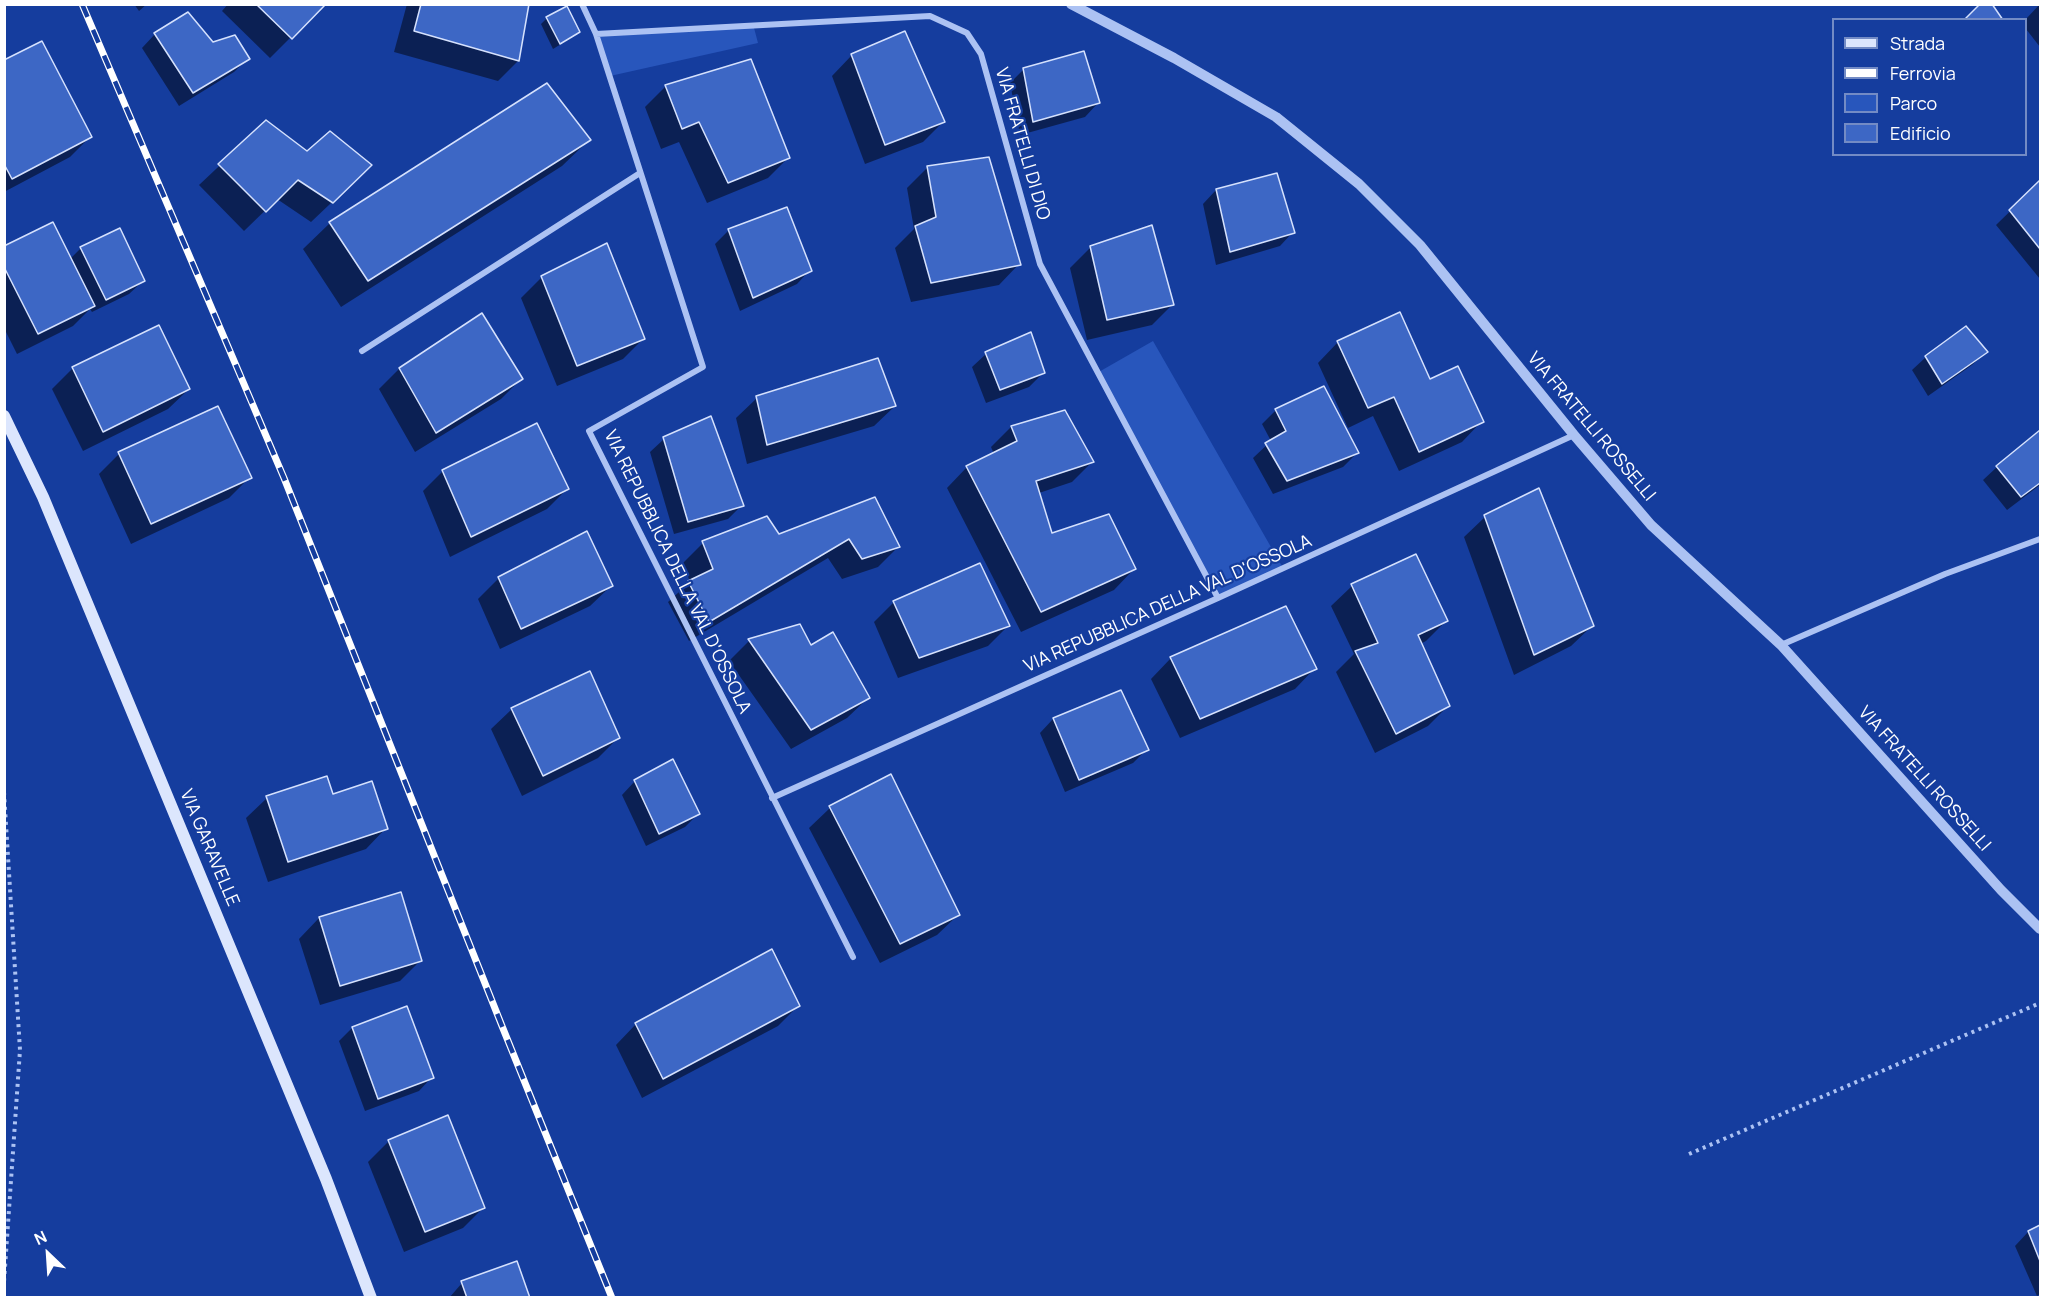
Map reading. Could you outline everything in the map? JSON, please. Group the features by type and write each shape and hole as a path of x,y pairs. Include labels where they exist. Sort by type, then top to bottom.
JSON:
{"main road":[{"name":"VIA GARAVELLE","path":"4,416 43,497 71,563 326,1179 371,1298"}],"street":[{"name":"VIA REPUBBLICA DELLA VAL D'OSSOLA","path":"582,4 596,34 703,368 589,431 853,957"},
{"name":"VIA FRATELLI ROSSELLI","path":"1071,4 1174,58 1276,117 1359,183 1420,245 1574,435 1651,525 1781,645 2001,890 2040,929"},
{"name":"VIA FRATELLI DI DIO","path":"596,34 930,16 967,33 981,54 1040,264 1218,598"},
{"path":"362,351 640,173"},
{"name":"VIA REPUBBLICA DELLA VAL D'OSSOLA","path":"772,798 1574,435"},
{"path":"1781,645 1945,574 2040,539"}],"path":[{"path":"4,792 20,1050 4,1282"},
{"path":"1689,1154 2040,1003"}],"green space":[{"path":"753,24 758,43 610,76 596,34"},
{"path":"1153,341 1283,568 1218,598 1097,373"}],"building":[{"path":"256,4 326,4 292,39"},
{"path":"421,4 529,4 519,61 414,31"},
{"path":"1980,4 1992,4 2002,18 1966,18"},
{"path":"567,6 580,32 560,44 546,17"},
{"path":"188,12 213,42 235,35 250,59 193,93 154,33"},
{"path":"905,31 945,122 885,145 851,54"},
{"path":"42,41 92,137 12,179 4,164 4,60"},
{"path":"1084,51 1100,103 1033,122 1023,68"},
{"path":"751,59 790,158 728,183 699,122 682,129 665,85"},
{"path":"547,83 591,140 368,281 329,222"},
{"path":"266,120 307,151 330,131 372,165 333,203 298,180 266,212 218,164"},
{"path":"989,157 1021,265 931,283 915,226 936,217 927,166"},
{"path":"1277,173 1295,233 1230,252 1216,189"},
{"path":"2040,180 2040,249 2009,210"},
{"path":"787,207 812,271 753,298 728,229"},
{"path":"53,222 95,306 38,334 4,267 4,246"},
{"path":"1152,225 1174,305 1107,320 1090,246"},
{"path":"120,228 145,281 106,300 80,247"},
{"path":"607,243 645,339 577,366 541,276"},
{"path":"1400,312 1430,379 1458,366 1484,422 1419,452 1394,397 1368,408 1337,341"},
{"path":"482,313 523,379 436,433 399,368"},
{"path":"159,325 190,389 103,432 72,367"},
{"path":"1966,326 1988,352 1942,384 1925,356"},
{"path":"1031,332 1045,373 1000,390 985,352"},
{"path":"878,358 896,406 767,445 756,396"},
{"path":"1324,386 1359,453 1287,481 1265,443 1286,431 1275,409"},
{"path":"218,406 252,478 151,524 118,452"},
{"path":"1065,410 1094,462 1036,481 1052,533 1109,514 1136,569 1041,612 966,466 1017,441 1011,426"},
{"path":"711,416 744,506 688,522 663,437"},
{"path":"537,423 569,489 471,537 442,470"},
{"path":"2040,430 2040,483 2021,497 1996,466"},
{"path":"1539,488 1594,626 1534,655 1484,515"},
{"path":"875,497 900,547 862,559 849,539 709,622 688,581 713,569 702,541 767,516 779,534"},
{"path":"587,531 613,586 521,629 498,577"},
{"path":"1416,554 1448,621 1418,635 1450,706 1396,734 1355,651 1378,643 1351,584"},
{"path":"980,563 1010,626 919,658 893,601"},
{"path":"1286,606 1317,669 1200,719 1170,657"},
{"path":"800,624 811,645 833,632 870,698 811,730 748,639"},
{"path":"590,671 620,738 543,776 511,708"},
{"path":"1121,690 1149,750 1079,780 1053,718"},
{"path":"673,759 700,814 659,834 634,780"},
{"path":"891,774 960,915 900,944 829,806"},
{"path":"327,776 333,794 372,781 388,829 288,862 266,796"},
{"path":"401,892 422,961 340,986 319,917"},
{"path":"772,949 800,1006 663,1079 635,1023"},
{"path":"407,1006 434,1078 378,1099 352,1027"},
{"path":"448,1115 485,1208 425,1232 388,1140"},
{"path":"2040,1225 2040,1261 2028,1231"},
{"path":"517,1261 530,1298 467,1298 461,1281"}],"railway":[{"path":"82,4 284,478 612,1298"}]}
